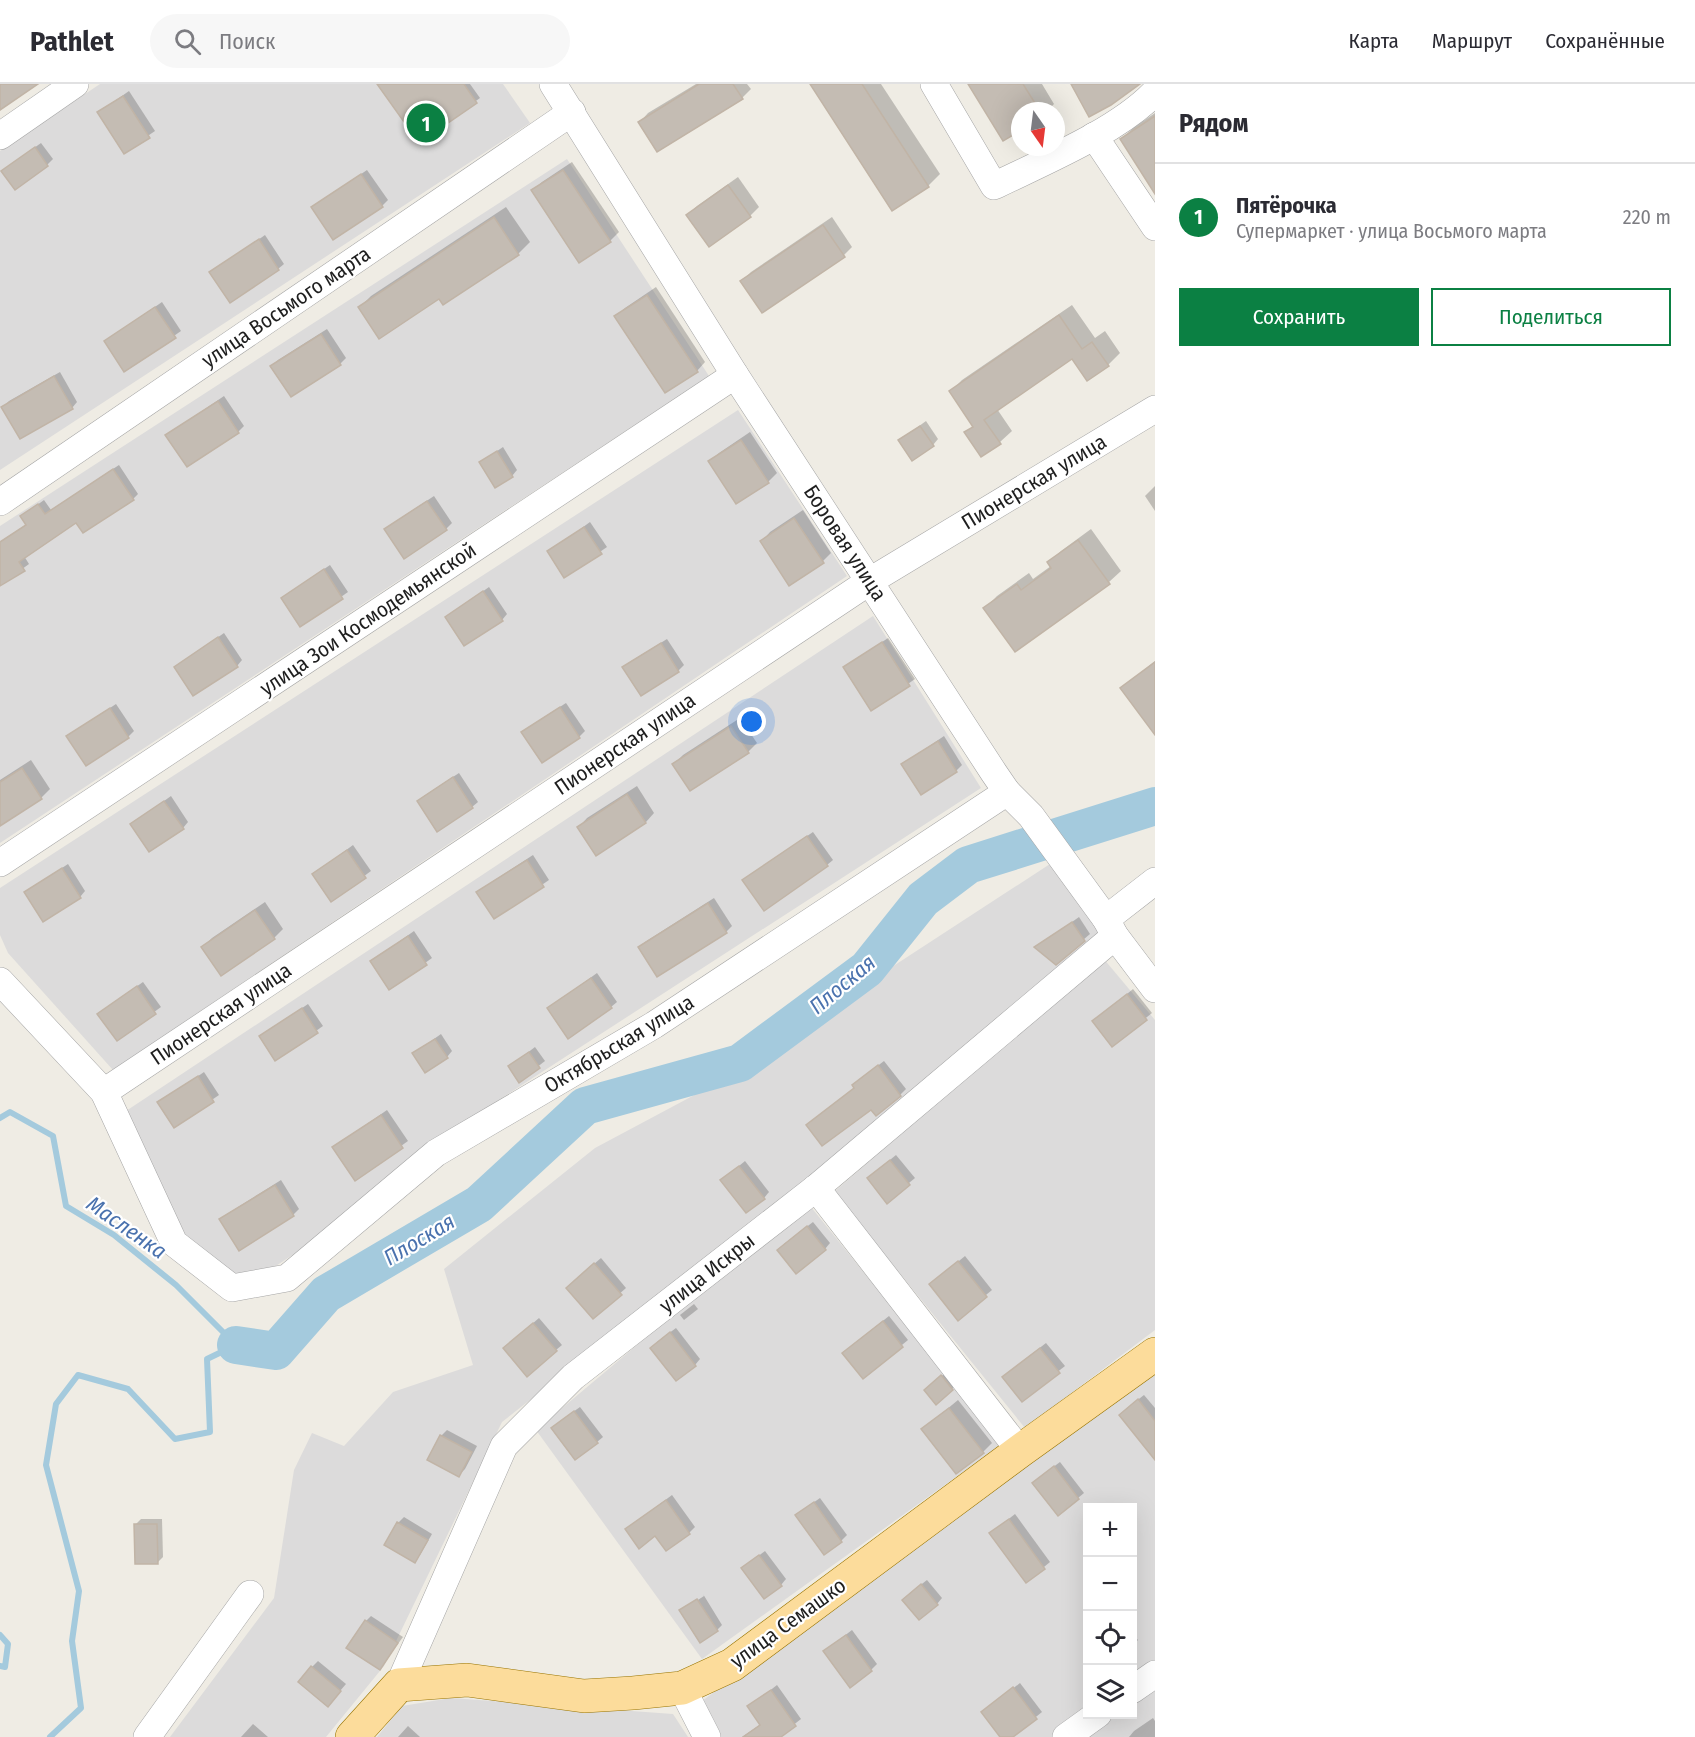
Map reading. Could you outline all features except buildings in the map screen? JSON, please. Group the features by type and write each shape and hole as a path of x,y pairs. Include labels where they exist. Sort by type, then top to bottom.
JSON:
{"main road":[{"name":"улица Семашко","path":"399,1685 467,1680 584,1696 682,1688 732,1665 1020,1450 1155,1354"},
{"path":"360,1727 399,1685"}],"street":[{"path":"0,136 75,84"},
{"name":"Боровая улица","path":"553,84 735,375 1007,792 1031,816 1155,988"},
{"path":"934,84 994,186 1094,136 1144,104 1155,92"},
{"name":"улица Восьмого марта","path":"0,502 572,112"},
{"path":"1094,136 1155,227"},
{"name":"улица Зои Космодемьянской","path":"0,863 735,375"},
{"name":"Пионерская улица","path":"104,1092 870,580 1155,409"},
{"name":"Октябрьская улица","path":"104,1092 174,1243 232,1288 287,1278 436,1153 654,1025 1007,792"},
{"name":"улица Искры","path":"399,1685 504,1446 573,1377 816,1188 1110,927 1155,881"},
{"path":"0,981 104,1092"},
{"path":"816,1188 1020,1450"},
{"path":"147,1737 250,1594"},
{"path":"1137,1687 1155,1674"},
{"path":"682,1688 707,1737"},
{"path":"1066,1737 1091,1719"}],"shaded area":[{"path":"100,84 503,84 530,123 0,470 0,151"},
{"path":"567,159 709,376 0,843 0,526"},
{"path":"738,410 847,576 113,1070 8,953 0,935 0,888"},
{"path":"873,616 981,788 494,1103 297,1252 256,1279 216,1270 187,1242 123,1113"},
{"path":"1050,864 1104,936 846,1151 502,1422 384,1666 326,1737 170,1737 274,1598 294,1470 312,1433 344,1446 393,1392 473,1365 444,1269 595,1148 700,1092"},
{"path":"1103,958 1155,1020 1155,1330 1025,1428 834,1192"},
{"path":"807,1202 1002,1444 702,1659 536,1430"},
{"path":"1155,1365 1155,1666 1137,1680 1137,1503 1083,1503 1083,1718 1057,1737 717,1737 694,1707"},
{"path":"1155,1686 1155,1737 1084,1737 1109,1719 1137,1719 1137,1699"},
{"path":"451,1698 673,1714 688,1737 377,1737 402,1706"}],"waterway":[{"name":"Плоская","path":"236,1345 276,1351 326,1294 479,1204 585,1106 740,1063 867,969 923,899 968,865 1155,806"},
{"name":"Плоская","path":"0,1118 10,1112 53,1136 66,1206 114,1235 176,1285 236,1345 207,1359 210,1432 175,1439 128,1389 78,1375 56,1404 46,1465 79,1591 72,1641 81,1708 50,1737"},
{"name":"Плоская","path":"0,1635 8,1644 5,1667 0,1666"}],"place":[{"name":"Пятёрочка","path":"426,123"}],"water label":[{"name":"Масленка","path":"127,1227"}]}
